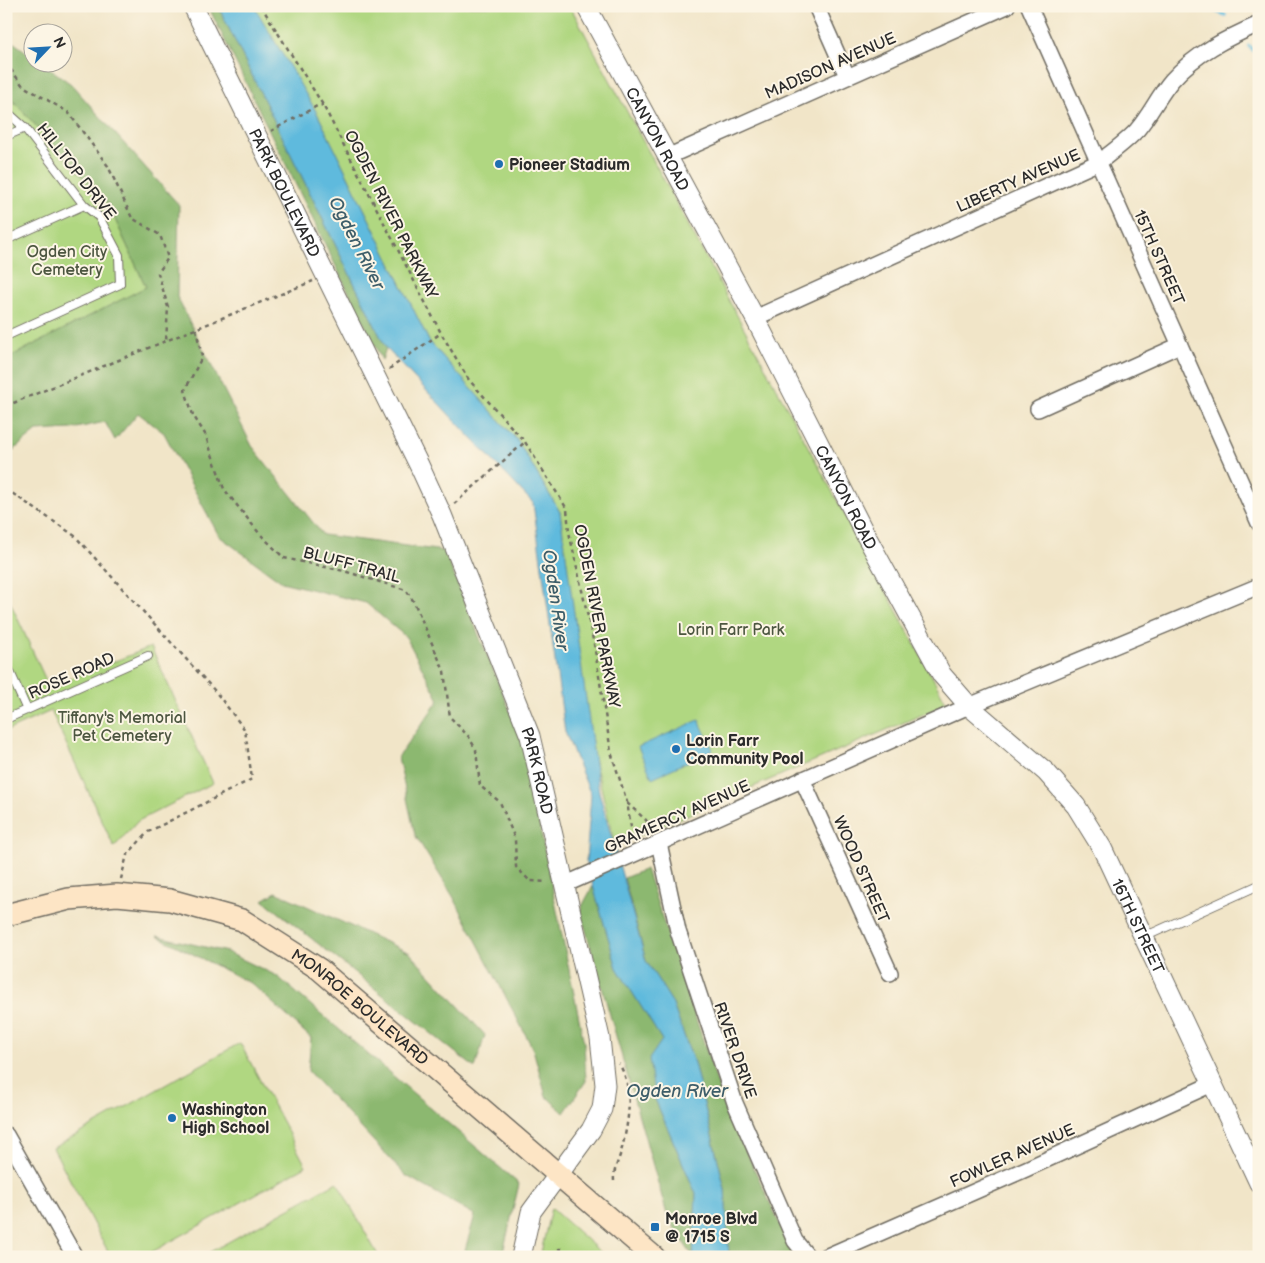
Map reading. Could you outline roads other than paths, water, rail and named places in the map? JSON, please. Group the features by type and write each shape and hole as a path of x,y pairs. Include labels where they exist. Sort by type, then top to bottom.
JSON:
{"main road":[{"name":"MONROE BOULEVARD","path":"9,911 69,899 117,895 170,900 242,920 319,969 654,1257"}],"street":[{"name":"PARK BOULEVARD","path":"193,6 326,276 382,374"},
{"name":"CANYON ROAD","path":"586,6 755,318 864,532 942,675 969,706"},
{"path":"816,6 847,76"},
{"name":"MADISON AVENUE","path":"667,156 1007,6"},
{"name":"15TH STREET","path":"1029,6 1259,523"},
{"name":"LIBERTY AVENUE","path":"755,318 1099,162 1124,143 1137,129 1172,80 1195,59 1233,36 1259,24"},
{"path":"1038,409 1180,346"},
{"name":"PARK ROAD","path":"382,374 442,515 530,736 600,1038 605,1085 602,1109 591,1130 531,1212 521,1257"},
{"path":"969,706 1259,586"},
{"name":"GRAMERCY AVENUE","path":"564,884 969,706"},
{"name":"16TH STREET","path":"969,706 1046,772 1076,806 1102,848 1259,1183"},
{"name":"WOOD STREET","path":"802,779 890,972"},
{"name":"RIVER DRIVE","path":"659,843 678,931 735,1103 795,1241 808,1257"},
{"name":"FOWLER AVENUE","path":"825,1257 1026,1169 1212,1084"},
{"path":"6,1135 75,1257"}],"lane":[{"name":"HILLTOP DRIVE","path":"6,111 25,128 84,205 99,217 118,255 120,284 6,336"},
{"path":"6,136 25,128"},
{"path":"6,240 84,205"},
{"name":"ROSE ROAD","path":"6,719 148,656"},
{"path":"6,663 27,710"},
{"path":"1144,937 1259,885"}],"water":[{"name":"Ogden River","path":"218,6 253,6 257,11 317,113 429,341 517,440 560,512 599,792 646,961 672,1002 694,1063 725,1189 729,1257 693,1257 696,1194 655,1099 649,1059 662,1040 617,968 586,862 591,795 565,732 533,503 386,348"},
{"name":"Lorin Farr Community Pool","path":"699,720 713,750 652,778 638,747"}],"waterway":[{"path":"1204,6 1225,15"},
{"path":"1249,46 1259,56"}],"place":[{"name":"Pioneer Stadium","path":"499,164"},
{"name":"Lorin Farr Community Pool","path":"676,749"},
{"name":"Washington High School","path":"172,1118"},
{"name":"Monroe Blvd @ 1715 S","path":"655,1227"}],"park label":[{"name":"Ogden City Cemetery","path":"67,260"},
{"name":"Lorin Farr Park","path":"731,629"},
{"name":"Tiffany's Memorial Pet Cemetery","path":"122,726"}]}
